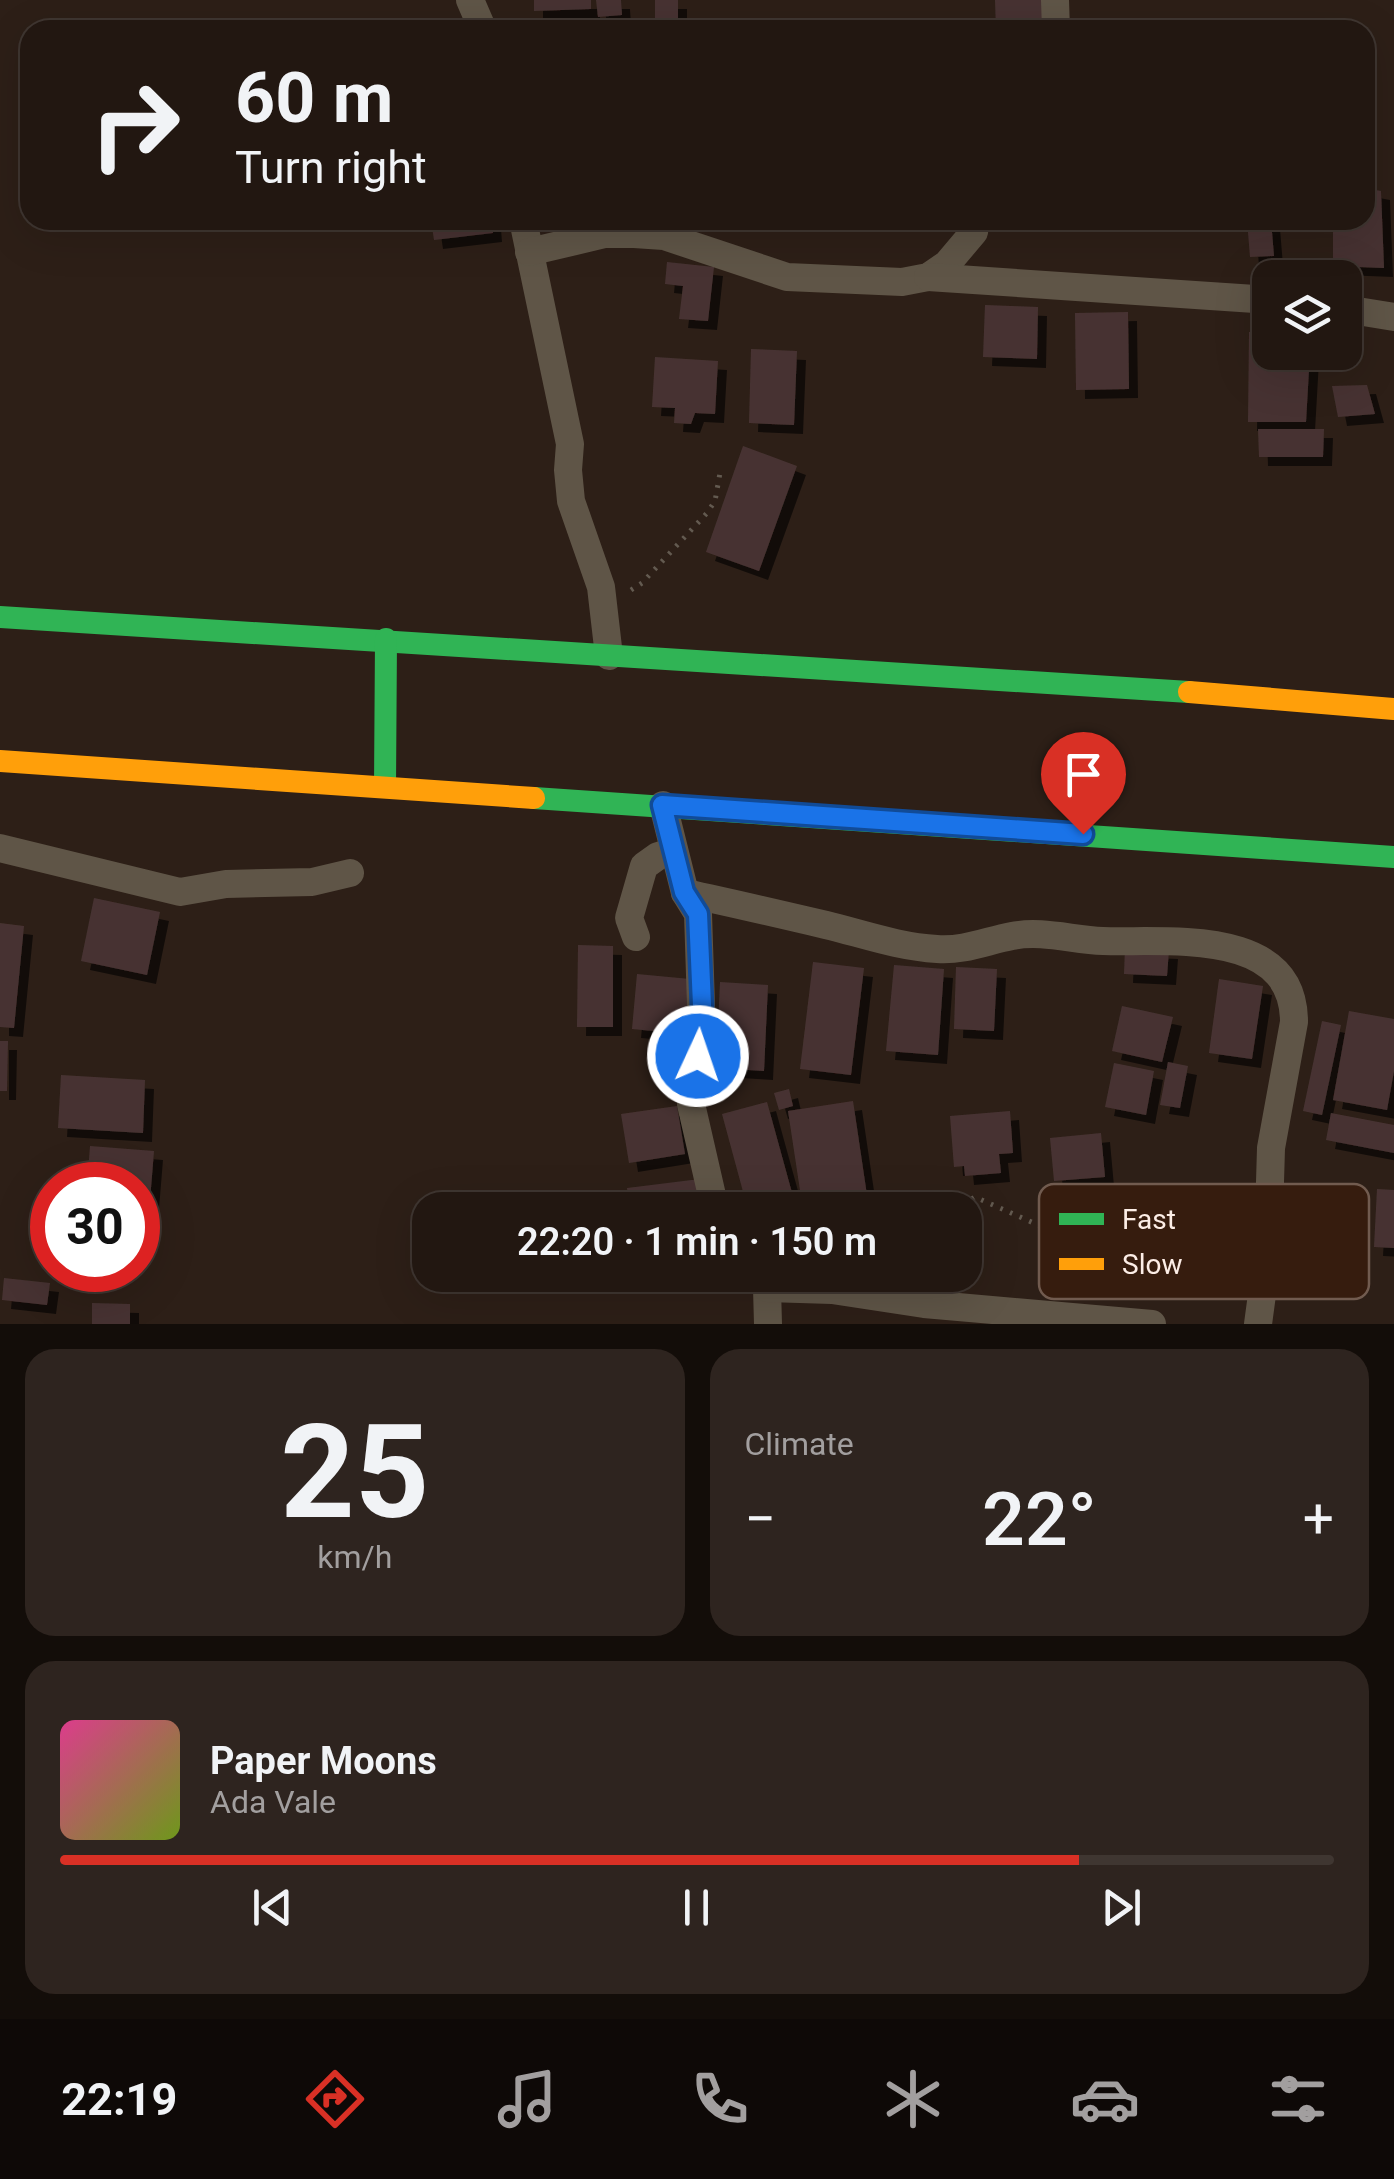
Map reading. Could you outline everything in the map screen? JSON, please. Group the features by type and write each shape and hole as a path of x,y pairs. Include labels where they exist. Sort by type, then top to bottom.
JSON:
{"highway":[{"path":"0,617 1071,682 1394,709"},
{"path":"385,787 386,639"},
{"path":"0,761 1394,856"}],"street":[{"path":"525,230 570,444 571,502 602,586 608,656"},
{"path":"928,276 962,248 974,230"},
{"path":"529,252 605,234 634,234 664,236 787,278 902,282 928,276 1252,299"},
{"path":"1362,312 1394,317"},
{"path":"662,805 684,892 698,914 702,1005 691,1104 711,1192"},
{"path":"0,848 180,892 226,884 312,882 350,874"},
{"path":"636,937 629,918 644,866 674,851"},
{"path":"684,892 902,946 941,950 1014,936 1050,935 1097,941 1205,943 1248,953 1271,967 1289,986 1294,1001 1294,1022 1270,1148 1269,1184"},
{"path":"764,1292 768,1324"},
{"path":"845,1292 924,1304 1152,1324"},
{"path":"1258,1324 1261,1299"}],"path":[{"path":"603,608 642,582 707,513 716,501 720,473"},
{"path":"982,1200 1039,1225"}],"building":[{"path":"534,0 591,0 591,9 534,11"},
{"path":"596,0 621,0 622,15 598,17"},
{"path":"655,0 678,0 678,20 655,20"},
{"path":"995,0 1043,0 1043,20 996,20"},
{"path":"1375,190 1381,191 1384,268 1362,267 1362,260 1333,260 1333,230 1375,230"},
{"path":"432,230 493,230 493,233 434,240"},
{"path":"1248,230 1272,230 1274,256 1250,257"},
{"path":"667,262 714,267 708,321 679,319 683,286 665,284"},
{"path":"985,305 1038,307 1037,359 983,357"},
{"path":"1128,312 1129,389 1076,390 1075,313"},
{"path":"1249,332 1252,370 1309,370 1306,422 1248,422"},
{"path":"751,349 797,351 794,425 749,423"},
{"path":"655,357 718,361 715,414 695,413 691,424 674,423 675,408 652,407"},
{"path":"1367,385 1375,414 1338,417 1332,386"},
{"path":"1258,429 1324,429 1323,457 1259,457"},
{"path":"743,446 797,466 759,571 706,552"},
{"path":"94,898 160,912 147,975 81,961"},
{"path":"0,923 24,926 14,1028 0,1027"},
{"path":"578,945 613,946 613,1027 577,1027"},
{"path":"1125,948 1169,950 1167,976 1124,974"},
{"path":"813,962 864,968 851,1075 800,1069"},
{"path":"894,965 944,969 938,1055 886,1051"},
{"path":"956,967 997,969 994,1031 954,1029"},
{"path":"637,974 690,979 685,1034 632,1029"},
{"path":"1219,979 1263,986 1252,1059 1209,1053"},
{"path":"720,982 768,985 764,1071 716,1068"},
{"path":"1122,1006 1173,1017 1162,1062 1112,1051"},
{"path":"1349,1011 1394,1019 1394,1071 1387,1110 1333,1100"},
{"path":"1322,1021 1341,1025 1322,1115 1303,1111"},
{"path":"0,1041 8,1041 7,1091 0,1091"},
{"path":"1168,1062 1188,1066 1180,1108 1160,1105"},
{"path":"1114,1063 1154,1071 1146,1115 1105,1107"},
{"path":"61,1075 145,1080 143,1133 58,1128"},
{"path":"789,1089 793,1106 779,1110 774,1093"},
{"path":"853,1101 867,1192 800,1192 788,1111"},
{"path":"767,1102 792,1192 743,1192 722,1114"},
{"path":"677,1106 685,1154 629,1163 621,1114"},
{"path":"1010,1111 1013,1153 999,1154 1001,1173 965,1176 964,1166 954,1167 950,1116"},
{"path":"1331,1113 1394,1125 1394,1153 1326,1140"},
{"path":"1101,1133 1105,1177 1054,1181 1050,1138"},
{"path":"90,1146 154,1151 153,1162 89,1162"},
{"path":"700,1179 702,1192 628,1192 627,1188"},
{"path":"1377,1189 1394,1190 1394,1248 1374,1247"},
{"path":"4,1278 30,1281 30,1292 49,1292 47,1305 2,1300"},
{"path":"92,1303 130,1304 130,1324 92,1324"}],"traffic: fast":[{"path":"0,617 1189,692"},
{"path":"385,787 386,639"},
{"path":"534,798 1394,857"}],"traffic: slow":[{"path":"1189,692 1394,709"},
{"path":"0,761 534,798"}],"route":[{"path":"698,1056 702,1005 698,914 684,892 662,805 1083,834"}]}
